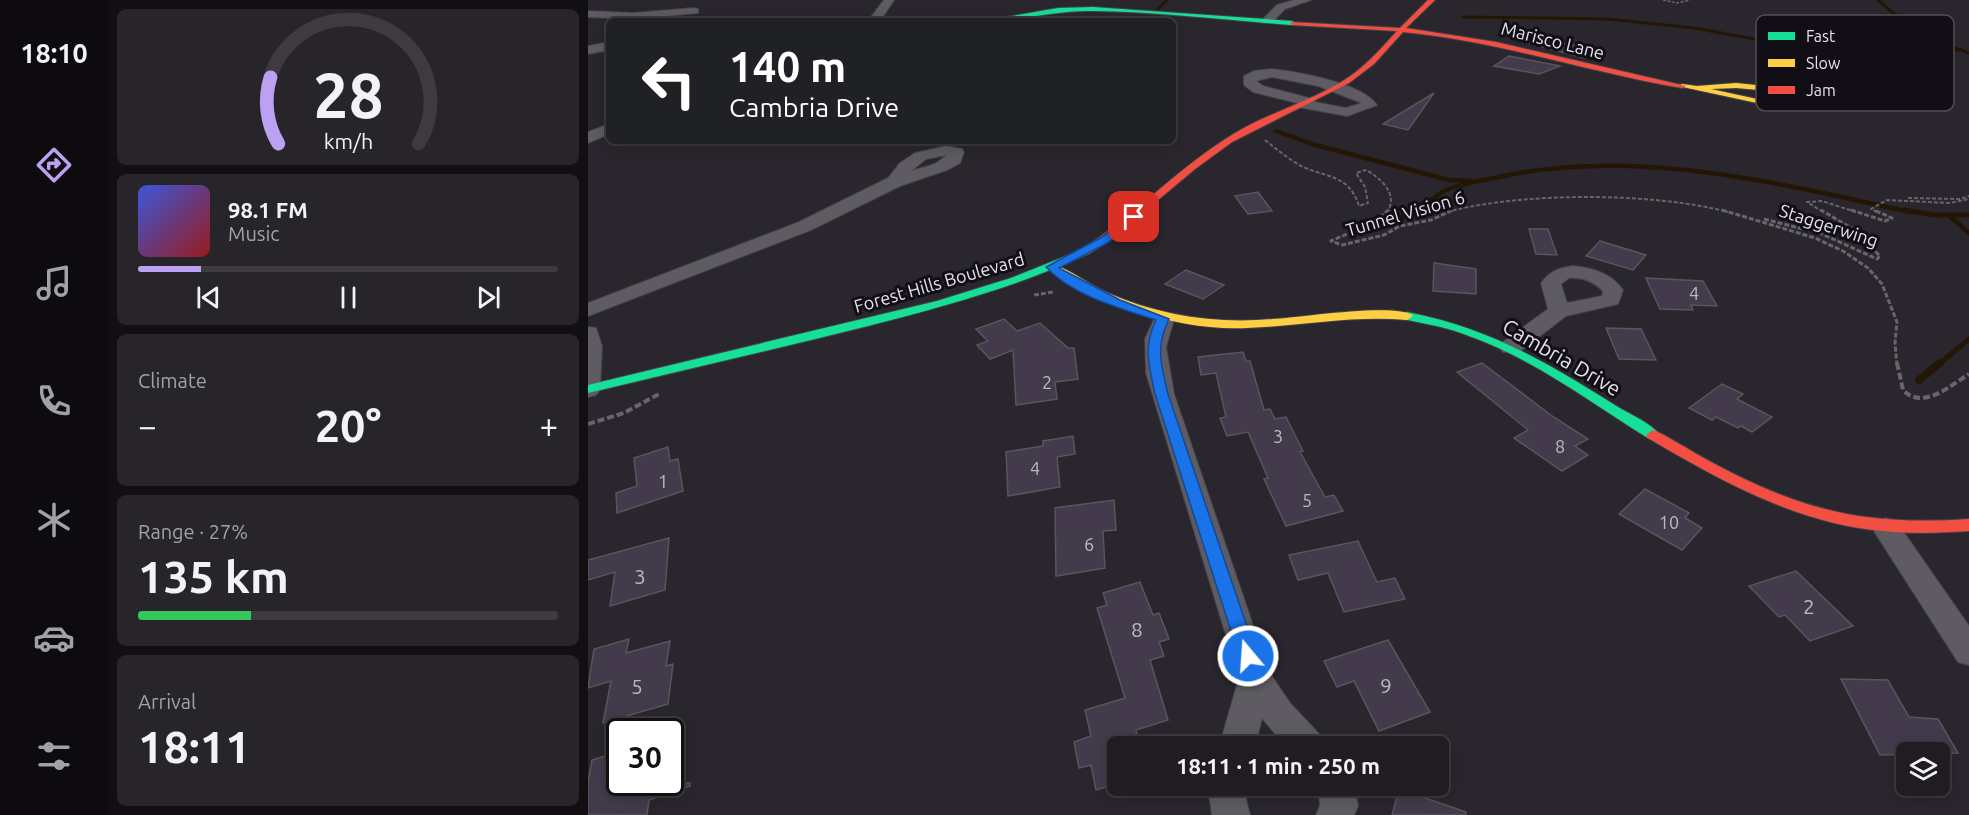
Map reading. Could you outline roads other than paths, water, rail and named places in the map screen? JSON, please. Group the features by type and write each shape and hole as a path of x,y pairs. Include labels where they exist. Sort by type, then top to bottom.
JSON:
{"street":[{"path":"876,18 889,0"},
{"path":"1266,21 1282,4 1306,0"},
{"name":"Forest Hills Boulevard","path":"588,389 850,327 1007,284 1086,251 1122,228 1226,141 1267,119 1336,89 1363,70 1415,11 1432,0"},
{"path":"588,14 633,16 698,9"},
{"name":"Marisco Lane","path":"1008,18 1075,9 1266,21 1460,37 1558,58 1640,80 1699,88 1756,100"},
{"path":"588,50 606,47"},
{"path":"1277,73 1365,98 1370,105 1347,112 1305,103 1251,86 1249,79 1256,74 1277,73"},
{"name":"Marisco Lane","path":"1699,88 1756,88"},
{"path":"588,138 606,129"},
{"path":"588,310 805,226 894,182"},
{"name":"Cambria Drive","path":"1051,267 1082,287 1116,303 1163,319 1222,326 1360,314 1395,315 1431,320 1471,331 1511,347 1706,464 1753,488 1807,511 1846,522 1886,528 1969,525"},
{"path":"1511,347 1559,311"},
{"path":"1163,319 1155,336 1153,354 1162,394 1255,678 1278,714 1299,736"},
{"path":"588,333 591,346 588,389"},
{"path":"1886,528 1969,652"},
{"path":"1240,736 1255,678"},
{"path":"1227,796 1231,815"},
{"path":"1335,815 1340,806 1338,796"}],"waterway":[{"path":"1158,9 1167,0"},
{"path":"1878,0 1895,15"},
{"path":"1463,17 1608,19 1694,28 1756,39"},
{"path":"1954,47 1969,53"},
{"path":"1954,50 1960,50"},
{"path":"1276,131 1312,144 1449,180 1474,181"},
{"path":"1419,210 1442,192 1466,184 1551,169 1602,166 1654,167 1706,172 1758,180 1910,212"},
{"path":"1377,227 1419,210"},
{"path":"1904,210 1933,215 1969,215"},
{"path":"1951,217 1969,233"},
{"path":"1938,365 1969,339"},
{"path":"1919,380 1940,363"}]}
